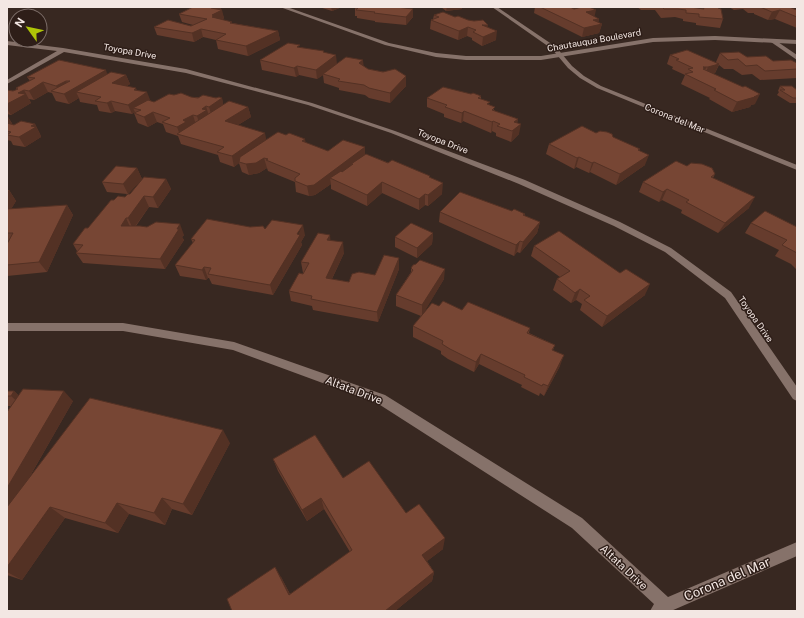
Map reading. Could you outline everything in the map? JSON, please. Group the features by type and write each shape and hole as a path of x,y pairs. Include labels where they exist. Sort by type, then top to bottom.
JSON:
{"street":[{"name":"Chautauqua Boulevard","path":"282,7 387,44 423,52 466,58 495,59 562,56 628,43 653,40 715,38 797,42"},
{"name":"Corona del Mar","path":"494,7 549,45 562,56 570,67 599,87 797,168"},
{"path":"773,41 797,58"},
{"name":"Toyopa Drive","path":"7,43 63,50 186,72 310,104 394,132 522,182 617,224 668,250 728,295 797,396"},
{"path":"7,82 63,50"},
{"name":"Altata Drive","path":"7,327 123,327 234,346 381,398 577,523 662,608"},
{"name":"Corona del Mar","path":"662,608 797,549"}],"building":[{"path":"193,7 212,7 211,8 222,10 212,15 215,16 212,17 232,22 230,23 278,31 246,46 216,40 226,34 201,29 192,33 154,27 168,20 191,26 207,19 179,14"},
{"path":"396,7 413,9 406,17 356,10 358,8 355,8"},
{"path":"540,7 570,7 574,9 589,7 596,10 586,12 599,19 593,20 602,24 584,28"},
{"path":"662,7 690,7 704,9 703,7 718,7 721,9 723,19 699,17 699,14 686,13 686,10 664,9"},
{"path":"760,7 789,7 797,10 797,17 780,10 772,12"},
{"path":"443,12 468,20 483,20 488,25 482,25 497,31 483,37 473,32 476,30 468,27 459,31 431,20 439,17 434,15"},
{"path":"288,43 300,45 297,47 324,51 323,52 336,55 316,70 297,66 294,68 260,60"},
{"path":"687,50 719,64 703,67 706,68 703,69 743,87 745,86 760,94 737,102 714,90 716,89 685,74 693,72 688,69 693,68 676,60 679,59 670,55"},
{"path":"739,52 747,57 766,56 773,61 791,60 797,63 797,69 765,71 757,65 746,66 738,59 728,60 720,53"},
{"path":"346,57 363,60 359,63 368,69 383,72 395,69 406,76 390,93 369,88 364,85 338,81 340,79 323,74"},
{"path":"59,60 106,70 64,94 51,91 70,81 66,81 56,86 43,82 29,91 24,90 18,93 26,94 7,104 7,90 13,91 18,89 16,88 35,78 27,77"},
{"path":"111,72 126,75 112,83 136,88 134,90 147,92 128,105 111,101 107,103 95,101 101,97 76,92"},
{"path":"780,86 792,86 797,90 797,98 793,98 780,90 785,90"},
{"path":"443,87 481,96 478,98 490,102 487,104 495,107 492,110 518,119 514,122 521,124 512,131 497,126 500,124 493,121 492,122 464,111 462,113 445,107 447,105 427,98"},
{"path":"181,93 198,98 203,95 222,98 209,107 206,106 202,109 207,110 197,116 193,115 183,120 186,122 177,127 162,122 170,118 153,112 144,117 134,113 141,110 133,108 148,100 154,102 169,94 174,95"},
{"path":"229,101 248,107 225,121 265,133 232,156 217,152 224,147 177,134"},
{"path":"21,121 35,124 31,126 36,127 19,137 7,135 11,132 7,131 7,123 14,125"},
{"path":"582,126 596,133 600,131 612,134 613,137 640,149 638,150 649,155 620,174 594,162 592,163 579,157 577,158 549,144"},
{"path":"278,132 286,135 289,133 305,139 302,141 328,151 343,140 365,147 314,185 307,186 295,181 295,178 300,174 266,160 268,159 264,158 256,163 246,164 239,162 240,157"},
{"path":"366,154 388,163 392,160 443,183 428,195 425,194 419,199 382,182 367,195 330,178 341,171 342,172"},
{"path":"676,161 687,166 691,163 702,164 712,168 715,174 711,177 755,197 725,223 686,202 689,200 667,189 663,192 643,182"},
{"path":"116,166 137,168 123,184 102,182"},
{"path":"144,177 166,179 153,197 144,196 121,226 147,227 156,222 180,224 177,229 179,229 160,259 76,253 83,245 73,244 85,228 88,228 111,200 114,200 118,196 125,197 130,194"},
{"path":"460,192 512,211 514,209 525,214 523,215 540,222 523,242 520,241 516,245 440,212"},
{"path":"67,205 39,262 7,265 7,244 13,233 7,233 7,209"},
{"path":"765,211 797,227 797,253 782,245 787,240 751,223"},
{"path":"207,219 250,227 263,226 265,229 272,220 303,225 297,234 300,235 270,285 208,274 211,268 204,267 202,270 175,265 195,240 191,239"},
{"path":"411,223 433,233 417,248 395,237"},
{"path":"559,231 620,273 626,269 650,284 607,316 584,300 590,296 580,289 575,293 557,279 570,271 534,246"},
{"path":"318,233 330,235 327,240 343,242 326,278 349,282 352,274 359,272 375,275 384,255 399,258 377,312 311,299 312,296 289,291 299,273 303,274 309,263 301,262"},
{"path":"420,260 445,269 422,305 396,295 413,270 411,268 413,265"},
{"path":"443,301 462,310 468,302 530,328 527,333 555,345 552,350 564,355 548,386 543,384 542,386 524,377 525,375 481,354 476,362 442,344 443,341 413,326 432,303 439,306"},
{"path":"23,389 64,391 7,488 7,412"},
{"path":"7,391 14,391 11,396 7,396"},
{"path":"90,398 223,430 183,504 162,498 154,513 117,503 105,523 50,507 7,567 7,507"},
{"path":"315,435 343,478 369,461 406,513 419,504 445,538 422,555 434,572 385,611 232,611 227,599 275,567 289,595 352,550 321,498 302,510 273,459"}]}
